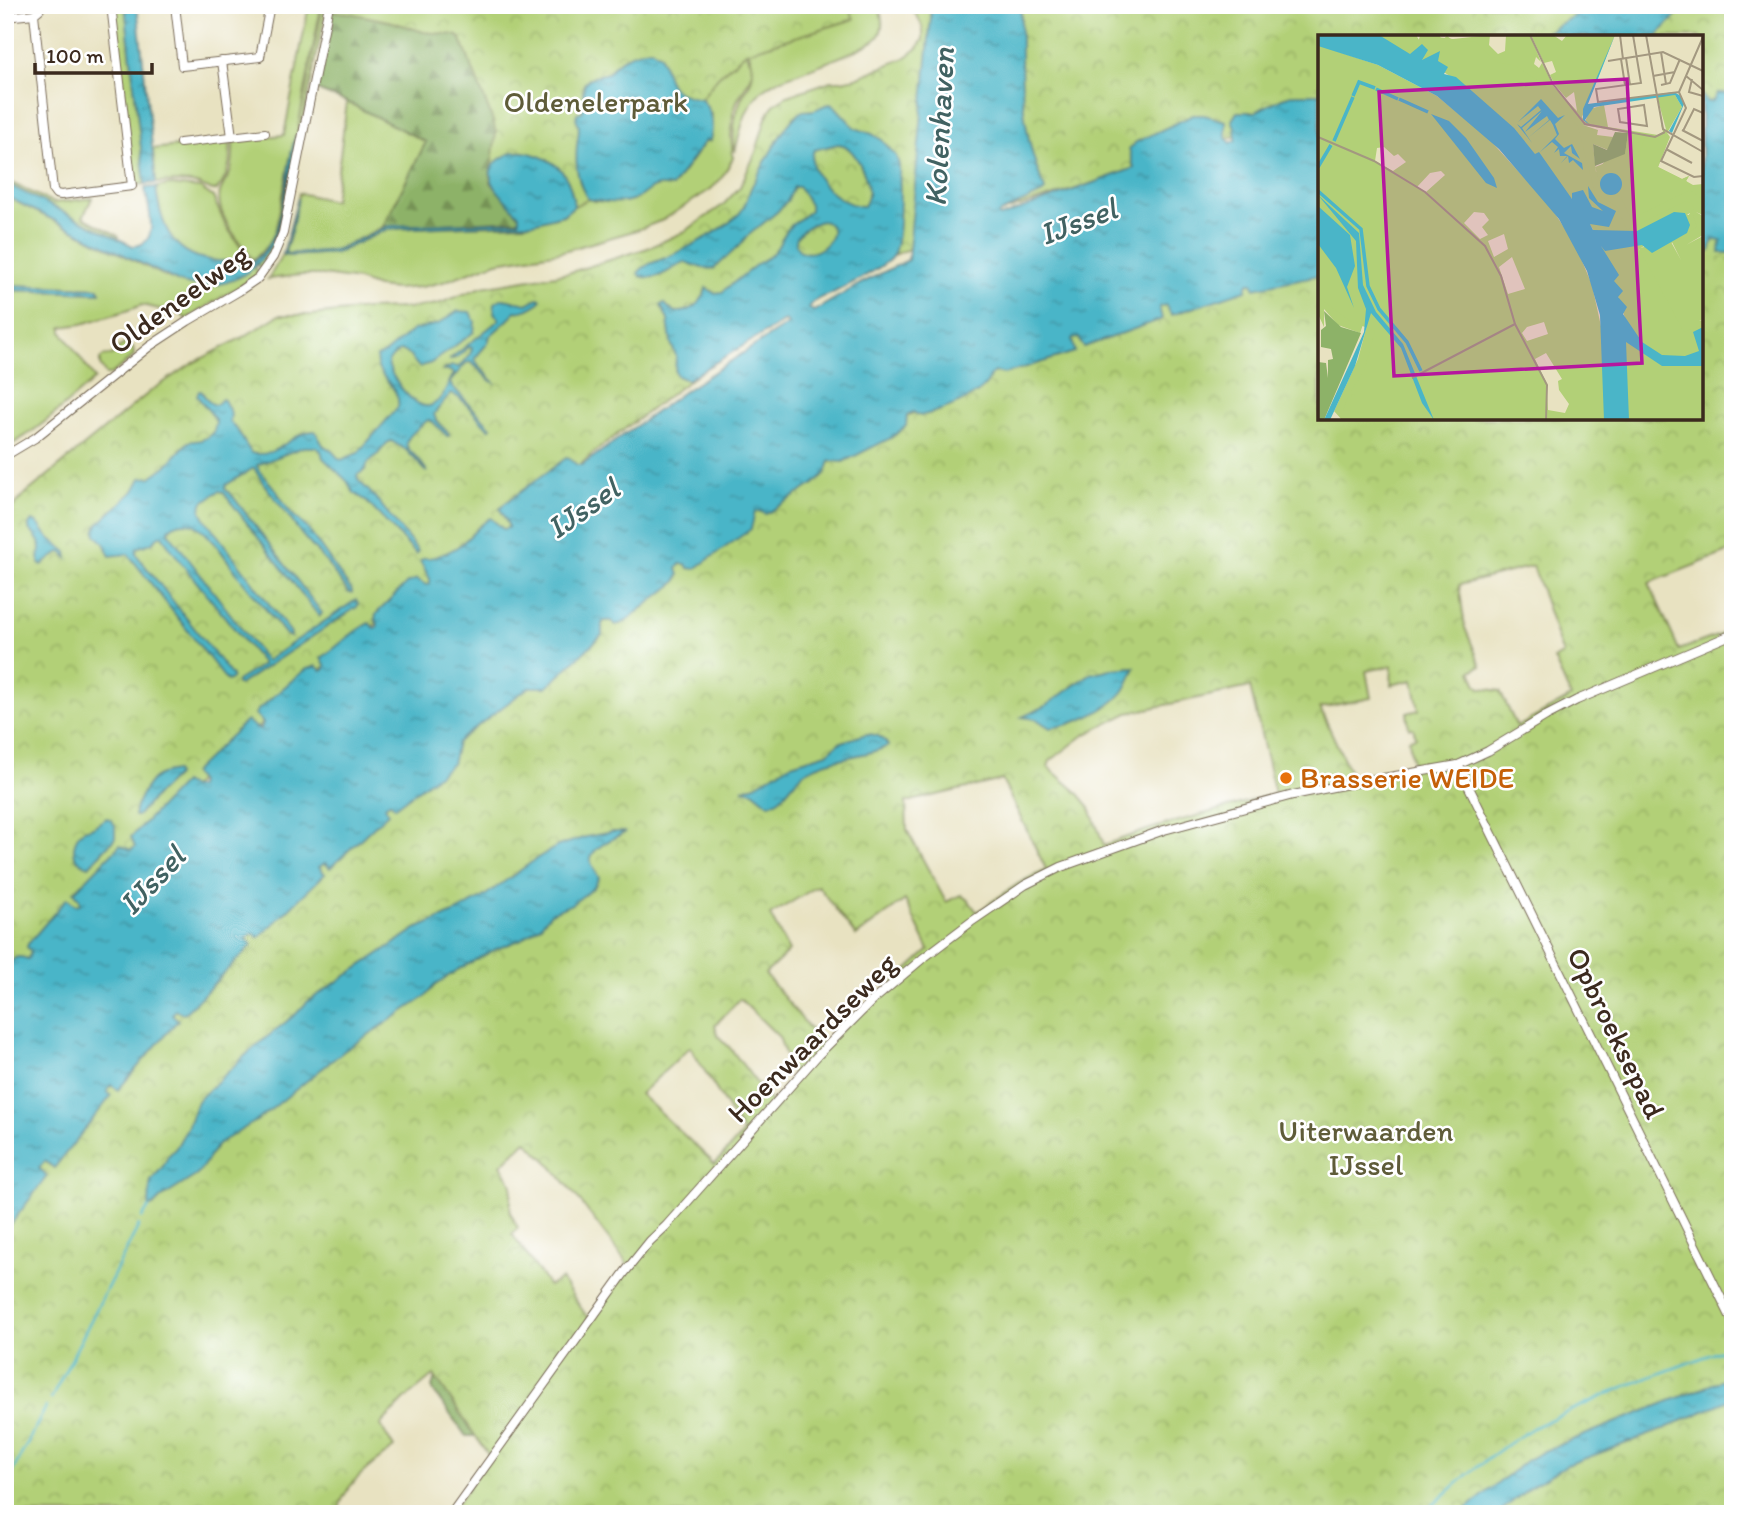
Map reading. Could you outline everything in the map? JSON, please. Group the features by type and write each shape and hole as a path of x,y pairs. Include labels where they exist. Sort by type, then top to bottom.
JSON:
{"street":[{"path":"5,17 34,14 40,9 40,5"},
{"path":"34,14 53,190 61,195 132,186 111,5"},
{"path":"175,5 182,66 260,57 270,5"},
{"name":"Oldeneelweg","path":"5,456 46,430 150,346 262,274 283,233 329,5"},
{"path":"222,61 232,137"},
{"path":"180,143 265,133"},
{"name":"Hoenwaardseweg","path":"451,1514 650,1241 817,1056 872,1002 971,922 1025,885 1061,867 1164,830 1293,795 1458,765 1577,700 1733,634"},
{"name":"Opbroeksepad","path":"1458,765 1733,1322"}],"green space":[{"path":"114,5 125,5 145,184 134,183"},
{"path":"309,5 321,5 297,133 323,5 327,5 278,241 262,269 256,264 266,252 275,234 266,248 253,260 225,219 219,200 220,192 231,169 233,140 284,135","holes":["295,136 288,186 275,232"]},
{"name":"Oldenelerpark","path":"332,5 410,5 440,11 441,5 848,5 854,19 746,52 718,77 701,99 712,116 710,141 706,140 672,187 661,185 648,189 637,198 624,202 588,199 563,215 523,224 519,215 491,182 496,133 461,39 456,35 424,32 393,22 330,11"},
{"path":"830,5 878,5 882,25 878,37 847,54 766,87 747,111 735,152 736,114 753,70 745,44"},
{"path":"909,5 1733,5 1733,106 1703,103 1703,35 1318,35 1318,118 1235,136 989,216 894,255 808,303 787,321 771,325 704,369 593,453 511,530 430,583 325,667 195,784 5,984 5,516 24,495 152,390 193,363 279,315 311,315 438,304 482,287 568,273 648,248 684,232 723,205 740,187 756,152 766,118 776,103 787,96 831,81 856,78 905,58 918,48 923,39 919,19"},
{"path":"330,11 393,22 424,32 456,35 461,39 496,134 491,182 519,215 520,220 383,227 426,142 317,90"},
{"path":"742,45 751,62 752,71 733,113 733,158 721,179 711,189 663,220 560,252 497,262 443,282 421,287 377,287 358,280 323,275 268,279 283,254 289,256 336,253 388,229 523,224 563,215","holes":["711,134 709,141 707,139 672,187 661,185 648,189 637,198 624,202 596,201"]},
{"path":"347,102 426,142 383,227 336,250 287,254 285,251 299,193 334,201"},
{"path":"230,140 229,166 225,179 217,190 187,182 156,183 153,149"},
{"path":"5,180 54,203 92,198 83,217 119,236 118,239 5,183"},
{"path":"171,185 200,188 213,197 226,226 251,262 240,268 233,261 199,258 176,244 163,220 156,187"},
{"path":"5,196 186,284 202,287 240,277 254,266 259,273 186,319 181,314 142,305 82,324 62,327 62,332 95,379 41,425 5,448 5,290 100,293 99,288 5,285"},
{"name":"Uiterwaarden IJssel","path":"1703,239 1733,239 1733,550 1649,583 1679,650 1733,630 1733,1514 450,1514 489,1456 434,1375 382,1423 381,1426 394,1448 352,1484 345,1493 338,1514 5,1514 5,1214 40,1166 172,1012 320,865 457,741 601,621 753,513 828,463 911,414 988,373 1161,306 1318,261 1318,420 1703,420","holes":["1533,566 1563,655 1554,659 1571,697 1517,727 1500,691 1480,688 1471,671 1481,666 1465,628 1459,585","1392,666 1391,685 1413,680 1419,710 1407,713 1409,728 1413,728 1416,737 1409,739 1413,766 1352,777 1320,708 1371,698 1366,671","1250,687 1275,794 1150,829 1104,845 1089,806 1048,767 1050,761 1084,735 1128,713","1002,780 1046,869 1019,883 977,912 961,895 946,902 907,830 906,802","818,886 856,936 905,900 929,950 824,1046 765,974 789,951 770,915","740,999 779,1037 794,1079 771,1102 718,1036 715,1025","690,1047 743,1133 715,1164 640,1094","526,1141 574,1193 628,1265 588,1318 561,1279 549,1286 512,1234 518,1228 510,1212 512,1184 501,1165"]},
{"path":"125,344 133,348 134,356 110,375 106,375 100,365 100,359 115,354 118,348"},
{"path":"436,1377 475,1436 466,1436 434,1392 432,1387"}],"water":[{"path":"125,5 137,5 156,183 145,184"},
{"path":"930,5 1021,5 1024,113 1032,153 1045,190 1000,213 1000,217 1134,168 1129,149 1136,142 1193,115 1226,121 1226,138 1231,143 1236,140 1232,120 1237,112 1255,112 1295,94 1318,94 1318,275 1255,288 1249,283 1246,290 1171,315 1166,305 1159,307 1162,319 1084,347 1079,338 1072,339 1075,352 1004,374 995,372 990,375 981,390 972,396 928,414 920,416 913,412 907,415 906,426 891,438 843,462 830,461 826,473 814,484 766,514 755,512 751,529 695,569 680,564 676,582 623,623 616,625 611,621 604,621 602,635 547,687 530,687 463,737 457,743 452,764 395,807 390,802 385,806 388,813 330,868 325,863 319,867 325,874 259,938 253,933 246,938 252,945 184,1014 176,1010 172,1014 178,1020 118,1090 111,1085 107,1091 111,1096 54,1168 45,1161 39,1168 47,1176 5,1232 5,969 17,957 28,959 31,952 28,944 67,898 75,905 80,904 74,892 120,845 131,850 135,847 131,837 183,783 192,788 198,787 199,782 192,773 244,723 247,721 261,729 263,723 255,714 259,709 307,669 316,666 322,671 325,669 321,658 356,631 369,623 374,628 377,627 376,614 407,583 417,579 426,585 430,584 420,561 457,547 490,518 503,529 508,528 500,509 504,504 566,458 582,465 686,390 788,324 785,320 684,379 675,372 676,356 668,320 661,305 664,303 676,312 683,312 700,301 706,288 714,293 722,292 770,256 788,228 810,211 810,205 799,187 794,187 788,200 777,212 745,238 714,269 685,262 658,276 646,277 638,273 725,226 739,214 752,186 790,123 803,111 833,104 855,128 882,140 896,156 899,165 899,228 895,251 886,263 817,300 809,309 814,311 908,260","holes":["838,144 855,156 863,172 868,188 864,206 855,205 836,195 819,179 814,169 814,150","823,221 829,225 832,236 823,247 810,253 799,250 796,240 801,232 815,223"]},
{"path":"1591,5 1686,5 1658,35 1542,35"},
{"path":"651,49 660,55 671,86 681,94 701,99 705,104 712,119 710,141 706,140 672,187 654,187 635,199 623,202 588,199 579,180 576,159 579,128 576,118 577,113 582,112 584,86 590,78 608,73 626,56"},
{"path":"1717,93 1733,93 1733,253 1720,253 1721,241 1713,240 1710,252 1703,252 1703,97 1707,102 1713,101"},
{"path":"296,135 295,153 274,240 257,264 246,273 221,284 207,286 179,282 5,196 5,183 133,246 148,239 151,224 145,188 156,187 163,220 176,244 199,258 233,261 240,268 256,259 268,246 276,229"},
{"path":"514,152 541,157 560,169 570,185 574,206 563,215 533,223 388,229 336,253 289,256 283,254 298,198 285,251 287,254 336,250 388,226 519,221 519,215 492,181 491,173 493,166 500,159"},
{"path":"5,285 99,288 100,293 5,290"},
{"path":"504,299 527,304 541,299 540,302 531,308 515,311 490,336 488,343 475,358 494,382 471,362 466,363 450,382 491,427 489,429 451,393 434,414 449,436 428,420 407,442 407,447 428,473 406,450 391,441 368,463 365,470 357,475 358,480 418,551 416,554 365,500 354,493 347,481 323,458 316,447 303,447 257,465 291,513 307,528 352,593 349,593 302,535 254,468 226,485 225,489 322,613 320,616 223,492 219,491 202,503 201,511 206,520 291,633 290,637 207,534 195,525 185,523 169,529 169,533 266,661 356,600 358,603 357,607 239,685 237,681 262,663 162,536 137,548 136,554 232,679 227,681 128,554 110,556 96,534 98,524 134,491 141,478 151,477 166,466 188,442 201,440 214,431 216,422 197,395 199,391 213,404 224,400 231,413 230,422 251,453 268,453 299,435 315,431 323,445 341,460 358,453 398,407 396,393 379,369 377,357 413,330 438,324 458,311 470,312 475,322 474,332 431,363 419,367 402,351 393,355 388,362 393,376 411,399 426,406 432,405 443,395 454,374 442,371 452,366 459,367 470,355 472,348 469,347 458,357 450,359 499,320 494,313 495,303"},
{"path":"32,521 67,552 68,558 60,552 42,565 39,564 39,542 29,529"},
{"path":"1135,667 1123,692 1090,716 1050,728 1036,719 1022,717 1044,707 1090,674"},
{"path":"866,734 879,737 888,746 815,767 800,776 775,802 769,804 753,791 742,789 755,785 791,764 827,753 839,743"},
{"path":"175,771 176,776 134,816 149,783 159,775"},
{"path":"107,818 115,825 115,838 89,866 84,864 74,853 78,836 82,831"},
{"path":"612,832 626,832 604,844 591,857 599,878 588,892 572,904 551,913 540,926 522,939 494,950 434,986 425,997 344,1051 258,1120 218,1144 197,1175 149,1207 151,1181 176,1148 197,1101 307,1002 416,929 480,899 558,846"},
{"path":"1733,1376 1733,1398 1657,1432 1567,1465 1533,1485 1497,1514 1460,1514 1527,1460 1544,1451"}],"waterway":[{"path":"142,1218 149,1207"},
{"path":"51,1399 139,1225"},
{"path":"1423,1514 1468,1474 1534,1427 1621,1388 1720,1351 1727,1345 1731,1332"},
{"path":"5,1486 46,1407"}],"place":[{"name":"Brasserie WEIDE","path":"1286,778"}],"water label":[{"name":"Kolenhaven","path":"939,127"},
{"name":"IJssel","path":"1078,221"},
{"name":"IJssel","path":"583,508"},
{"name":"IJssel","path":"152,880"}]}
